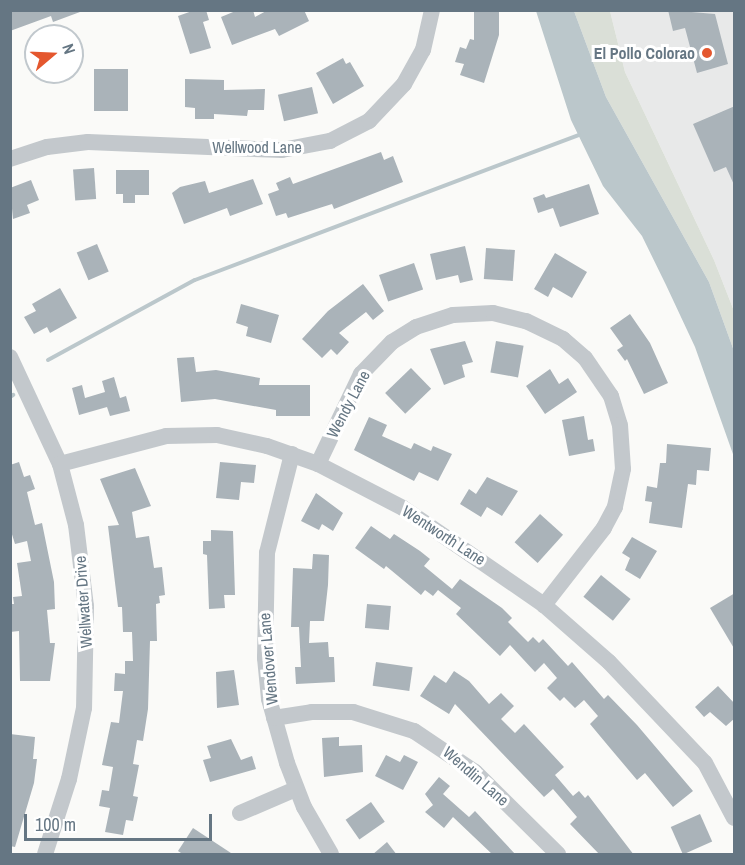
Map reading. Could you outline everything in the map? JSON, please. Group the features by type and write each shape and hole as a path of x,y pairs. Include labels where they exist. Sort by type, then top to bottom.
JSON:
{"street":[{"name":"Wellwood Lane","path":"10,159 47,147 88,142 282,150 330,141 369,121 404,84 423,50 432,10"},
{"name":"Wendy Lane","path":"318,464 361,374 392,342 416,327 453,315 493,313 526,321 563,339 585,358 610,396 620,425 623,469 615,507 604,528 544,605"},
{"name":"Wellwater Drive","path":"10,357 60,464 80,549 87,664 76,749 45,855"},
{"name":"Wentworth Lane","path":"60,464 139,441 195,434 240,439 318,464 403,508 544,605 609,662 681,735 714,775 735,818"},
{"name":"Wendover Lane","path":"292,454 277,503 265,571 265,658 274,718 297,789 331,855"},
{"name":"Wendlin Lane","path":"274,718 312,711 353,712 414,731 475,772 558,855"},
{"path":"240,813 297,789"}],"shaded area":[{"path":"536,11 574,11 606,97 709,282 734,351 734,457 695,347 666,285 642,236 603,186 571,120"},
{"path":"574,11 610,11 625,72 714,260 734,311 734,351 709,282 606,97"},
{"path":"610,11 734,11 734,311 714,260 625,72"}],"building":[{"path":"10,10 80,10 80,12 53,22 51,16 10,31"},
{"path":"195,10 206,10 209,20 203,22 211,48 190,54 178,16"},
{"path":"238,10 253,10 255,17 268,10 304,10 309,21 279,36 275,29 232,45 221,17"},
{"path":"474,10 499,10 499,35 484,83 460,75 464,64 455,62 460,47 466,49 470,39 474,40"},
{"path":"668,10 715,14 728,64 697,73 685,28 673,31"},
{"path":"343,58 346,64 350,62 364,86 333,104 316,73"},
{"path":"94,69 128,69 128,111 94,111"},
{"path":"185,79 224,80 224,90 265,89 264,110 248,110 247,116 214,114 214,119 195,119 195,108 185,107"},
{"path":"312,87 318,113 284,121 278,95"},
{"path":"735,106 735,187 726,167 714,172 693,124"},
{"path":"381,152 384,160 393,156 403,182 334,209 332,204 288,218 286,213 276,216 268,194 279,190 276,183 290,177 293,184"},
{"path":"94,168 96,199 75,200 73,169"},
{"path":"116,170 149,170 149,195 135,195 135,203 123,203 123,194 116,194"},
{"path":"253,179 263,204 230,216 227,208 184,224 172,193 180,187 205,181 209,193"},
{"path":"31,180 39,200 27,205 30,213 13,219 10,188"},
{"path":"589,184 599,214 560,227 553,208 538,213 533,198 544,194 546,198"},
{"path":"97,244 109,272 88,280 77,253"},
{"path":"465,246 473,280 460,283 458,275 436,280 430,254"},
{"path":"486,248 515,250 513,281 484,279"},
{"path":"555,253 587,272 572,298 553,287 548,297 534,289"},
{"path":"414,263 423,289 388,302 379,275"},
{"path":"363,284 384,311 373,320 366,312 339,333 349,342 337,355 331,349 322,358 302,339 328,311"},
{"path":"60,288 77,318 50,333 47,327 34,334 24,317 36,311 32,304"},
{"path":"241,304 279,315 271,343 246,336 248,327 236,323"},
{"path":"630,314 650,343 668,383 644,394 627,359 625,361 617,350 623,346 610,328"},
{"path":"465,341 473,362 462,365 465,377 444,385 430,349"},
{"path":"496,341 524,346 518,377 490,373"},
{"path":"194,357 196,372 216,370 260,378 259,385 310,385 310,416 276,416 276,410 215,399 181,402 177,358"},
{"path":"411,368 431,389 405,414 385,393"},
{"path":"550,369 559,384 568,378 577,392 545,414 526,386"},
{"path":"114,377 120,398 126,396 130,411 110,416 107,407 79,415 72,388 82,385 85,398 105,392 102,381"},
{"path":"584,416 588,440 593,439 595,451 569,456 562,420"},
{"path":"369,417 387,425 382,436 411,449 414,443 431,451 433,446 452,454 438,481 419,472 414,481 354,450"},
{"path":"667,444 711,448 709,471 697,470 696,485 688,484 682,528 649,523 652,502 645,501 647,486 657,488 660,463 666,463"},
{"path":"19,462 24,477 30,475 35,489 27,492 35,525 42,523 54,582 55,609 47,610 50,643 55,643 50,681 20,681 19,631 10,632 10,604 14,604 13,597 22,596 17,563 31,561 27,541 15,544 10,528 10,465"},
{"path":"220,462 256,465 254,483 241,482 239,500 216,498"},
{"path":"135,468 151,506 132,512 136,538 149,536 154,568 162,567 165,595 159,596 160,603 156,604 157,641 150,641 148,709 143,741 137,740 133,764 139,765 133,796 138,797 133,821 126,820 123,835 105,832 110,808 99,806 102,790 109,791 113,767 102,765 111,722 119,723 123,691 114,691 115,673 125,674 125,661 133,661 132,632 123,632 122,607 118,607 108,526 119,525 100,479"},
{"path":"487,477 518,491 502,516 487,507 481,517 460,504 469,489 476,494"},
{"path":"316,493 343,513 333,531 322,524 319,530 301,521"},
{"path":"540,514 563,535 538,563 515,542"},
{"path":"371,526 390,539 394,534 420,551 430,559 424,566 452,589 460,579 502,608 512,618 508,622 528,642 533,637 539,643 543,639 568,666 572,662 604,699 608,695 637,725 693,791 673,807 645,773 637,780 590,724 598,716 584,700 575,708 564,697 560,701 547,688 557,678 544,663 535,672 510,645 500,656 456,614 461,608 438,590 433,596 425,590 421,595 386,566 384,569 355,548"},
{"path":"211,530 233,531 235,595 224,595 225,608 209,609 207,555 203,554 203,541 211,541"},
{"path":"632,537 657,551 640,579 625,570 630,558 622,553"},
{"path":"313,554 329,555 328,585 324,621 310,621 309,643 328,642 329,657 334,657 335,682 296,684 295,667 301,667 299,627 291,627 293,568 312,569"},
{"path":"601,575 631,599 613,621 583,597"},
{"path":"735,593 735,650 710,608"},
{"path":"367,604 391,606 389,630 365,628"},
{"path":"376,662 413,667 409,691 373,686"},
{"path":"234,670 239,705 217,708 216,672"},
{"path":"454,671 469,681 489,704 501,693 514,706 501,719 515,733 524,724 564,767 555,775 573,796 579,791 585,798 588,795 634,855 600,855 570,824 577,817 553,789 544,797 455,704 449,714 420,696 434,675 446,683"},
{"path":"718,686 735,704 735,718 726,726 710,712 704,717 695,707"},
{"path":"10,734 35,737 33,759 37,759 34,783 15,847 10,846"},
{"path":"339,737 339,746 362,745 363,772 324,777 322,738"},
{"path":"231,739 241,760 252,756 256,769 210,782 203,760 211,758 207,746"},
{"path":"386,755 400,762 404,755 418,762 403,790 375,776"},
{"path":"439,777 450,786 443,794 469,817 475,811 516,855 493,855 453,817 444,828 425,812 433,805 425,794"},
{"path":"371,802 385,822 359,839 346,820"},
{"path":"700,814 712,841 683,854 671,827"},
{"path":"193,828 234,855 184,855 178,851"},
{"path":"387,842 397,855 372,855"}],"waterway":[{"path":"48,360 195,280 578,135"}],"place":[{"name":"El Pollo Colorao","path":"707,53"}]}
